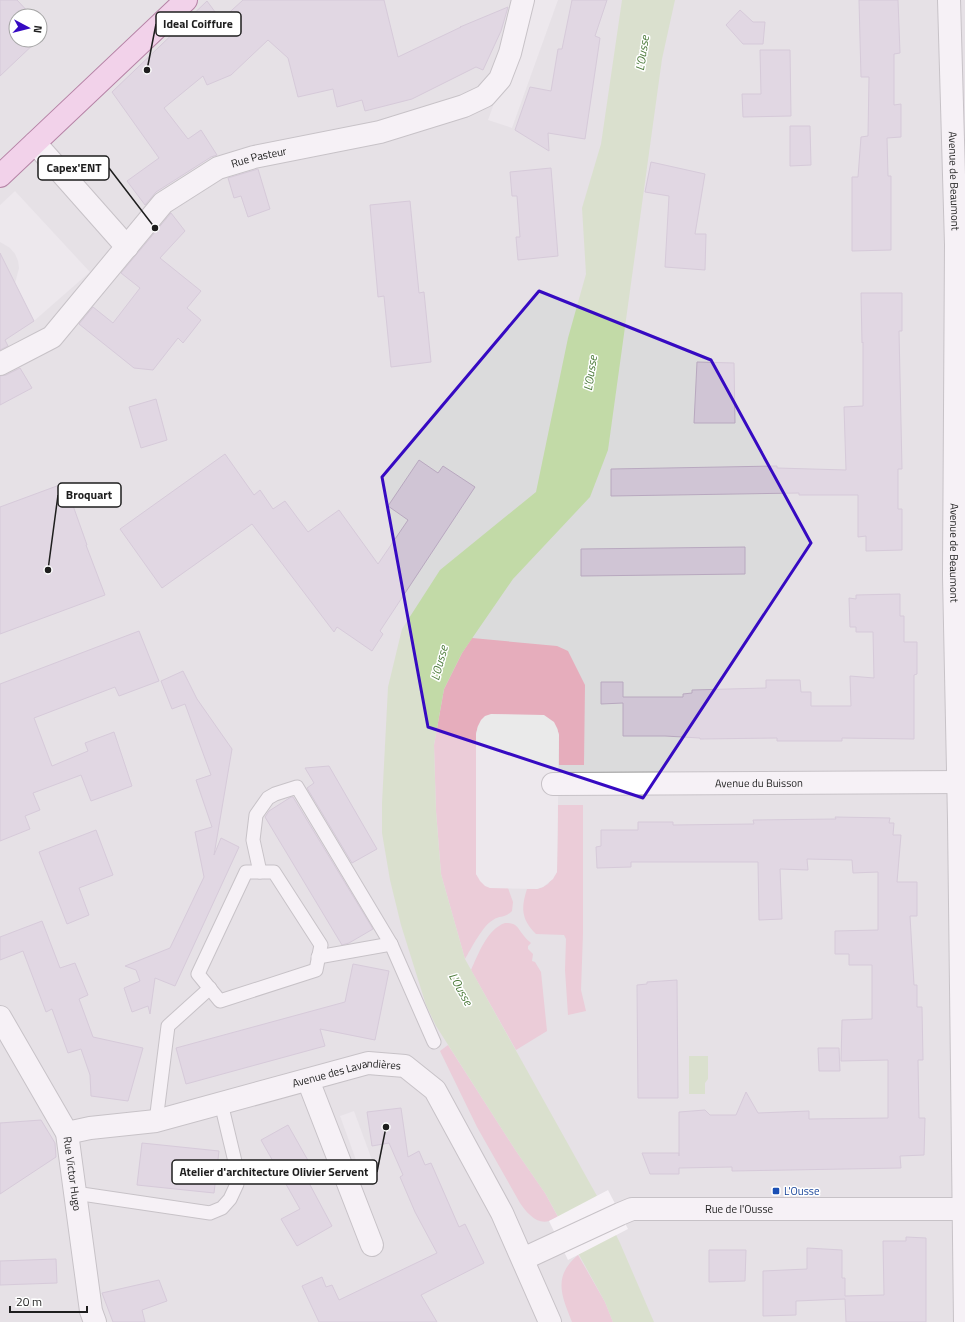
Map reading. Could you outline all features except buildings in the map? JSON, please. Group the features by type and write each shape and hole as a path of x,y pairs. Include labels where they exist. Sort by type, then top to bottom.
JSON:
{"main road":[{"path":"0,176 186,0"}],"street":[{"name":"Rue Pasteur","path":"0,364 52,337 163,203 218,168 254,157 380,132 464,106 485,96 500,79 510,53 523,0"},
{"name":"Avenue de Beaumont","path":"949,0 956,245 954,576 962,782 965,1322"},
{"path":"35,143 127,247"},
{"name":"Avenue du Buisson","path":"553,784 962,782"},
{"name":"Rue Victor Hugo","path":"0,1017 67,1133 91,1311 96,1322"},
{"name":"Avenue des Lavandières","path":"67,1133 90,1128 156,1121 368,1063 404,1066 436,1090 502,1212 524,1259 550,1322"},
{"path":"308,1080 372,1245"},
{"name":"Rue de l'Ousse","path":"524,1259 632,1209 964,1209"}],"lane":[{"path":"260,872 253,840 256,815 268,798 275,794 296,788 391,944 434,1042"},
{"path":"246,872 274,872 321,945 318,957 316,970 220,1001 198,974 246,872"},
{"path":"318,957 391,944"},
{"path":"156,1121 168,1026 210,988"},
{"path":"75,1193 210,1213 222,1208 230,1199 237,1184 237,1170 221,1103"}],"highlighted area":[{"path":"539,291 711,360 811,543 643,798 428,727 382,477"}],"shaded area":[{"path":"0,0 965,0 965,1322 0,1322"},
{"path":"531,0 558,0 512,128 488,120"},
{"path":"15,191 90,272 34,321 15,283 19,268 15,254 10,248 0,242 0,205"},
{"path":"472,638 557,646 568,651 585,685 584,765 559,765 559,735 557,728 478,726 476,734 476,874 490,888 508,888 513,902 512,911 507,915 495,919 485,927 465,959 441,874 436,811 434,745 444,689 462,653"},
{"path":"491,714 544,715 554,722 559,735 557,872 553,879 543,887 537,889 490,888 485,886 480,881 476,874 476,734 481,720 485,716"},
{"path":"558,805 583,805 583,933 581,990 586,1011 568,1015 565,970 566,939 564,935 536,934 527,923 523,908 527,889 537,889 543,887 548,884 557,872"},
{"path":"505,923 515,925 531,943 528,946 528,949 533,954 532,961 535,962 541,972 547,1031 516,1050 471,970 488,937 499,926"},
{"path":"448,1045 516,1151 545,1193 558,1217 545,1222 540,1221 532,1217 520,1203 477,1127 440,1051"},
{"path":"354,1111 375,1168 361,1174 340,1116"},
{"path":"578,1255 605,1302 613,1322 572,1322 562,1294 562,1278 570,1263"}],"water":[{"name":"L'Ousse","path":"622,0 675,0 662,59 608,450 590,497 513,579 462,653 444,689 434,745 436,811 441,874 465,959 597,1196 620,1243 654,1322 613,1322 605,1302 545,1193 516,1151 436,1026 426,1005 401,925 390,880 382,833 382,803 388,687 402,629 440,570 536,492 568,338 586,274 582,208 601,144"},
{"path":"689,1056 708,1056 708,1079 705,1083 705,1094 689,1094"}],"pier":[{"path":"608,1190 628,1229 568,1260 549,1221"}],"place":[{"name":"Ideal Coiffure","path":"147,70"},
{"name":"Capex'ENT","path":"155,228"},
{"name":"Broquart","path":"48,570"},
{"name":"Atelier d'architecture Olivier Servent","path":"386,1127"},
{"name":"L'Ousse","path":"776,1191"}]}
